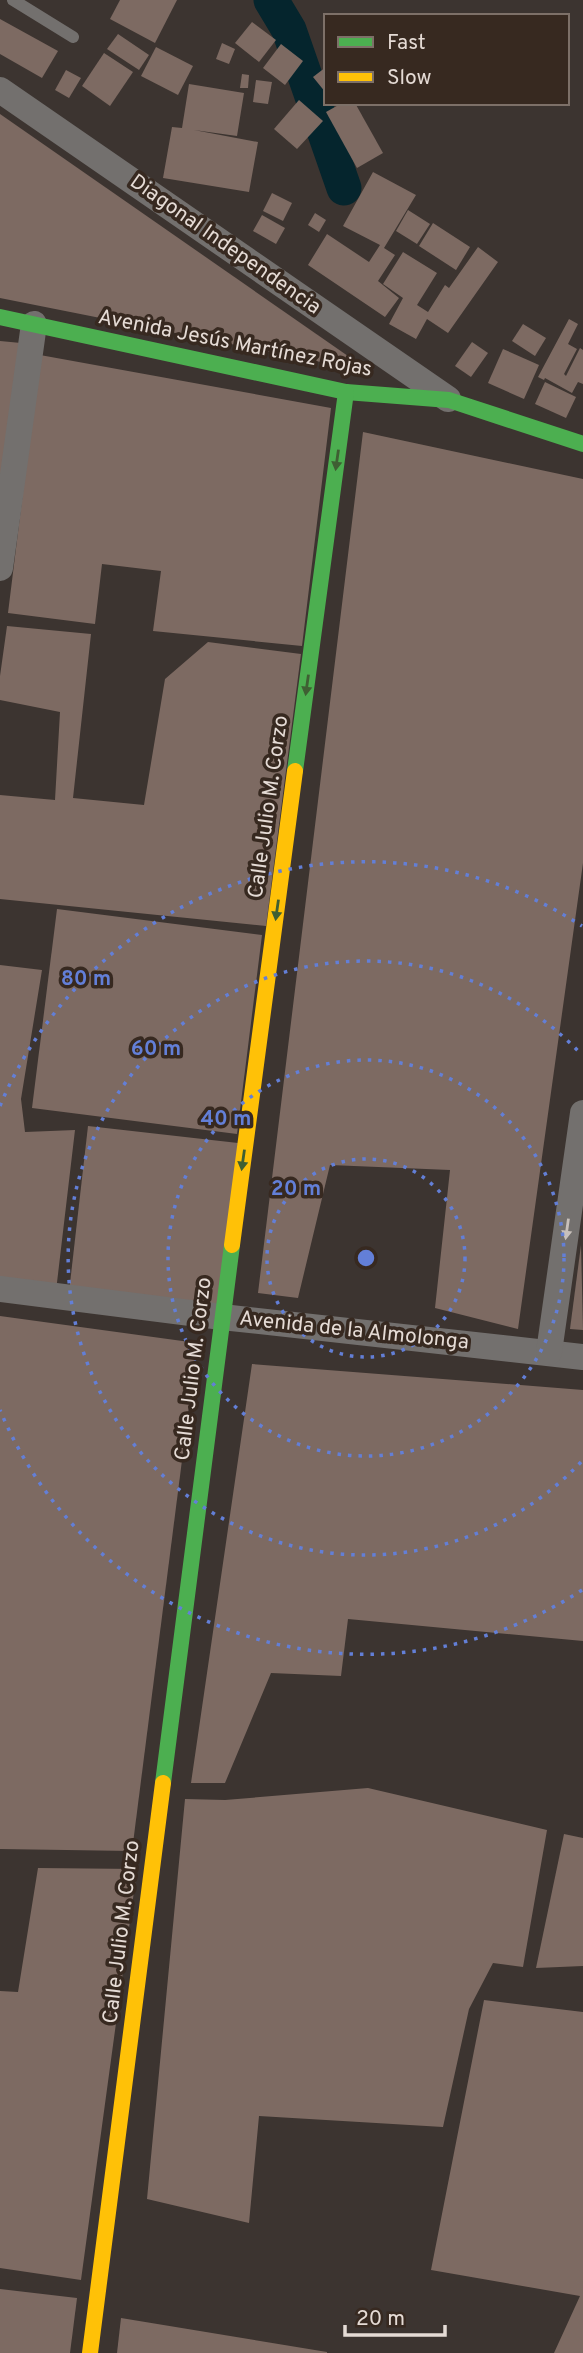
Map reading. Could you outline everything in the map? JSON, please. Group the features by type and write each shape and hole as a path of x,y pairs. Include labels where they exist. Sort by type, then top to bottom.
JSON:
{"street":[{"name":"Diagonal Independencia","path":"0,90 449,400"},
{"name":"Avenida Jesús Martínez Rojas","path":"0,317 346,392 449,400 583,444"},
{"path":"0,568 34,324"},
{"name":"Calle Julio M. Corzo","path":"90,2353 222,1317 346,392"},
{"path":"549,1352 583,1113"},
{"name":"Avenida de la Almolonga","path":"0,1289 583,1357"}],"lane":[{"path":"13,0 73,37"}],"building":[{"path":"120,0 177,0 155,43 110,19"},
{"path":"0,19 58,51 42,78 0,54"},
{"path":"252,22 276,40 259,62 235,43"},
{"path":"118,34 149,55 139,70 107,49"},
{"path":"222,43 235,49 229,64 216,59"},
{"path":"281,44 303,61 285,85 263,68"},
{"path":"156,47 193,66 178,95 141,76"},
{"path":"104,53 133,72 110,106 82,86"},
{"path":"324,69 324,91 313,77"},
{"path":"66,70 81,78 69,98 55,90"},
{"path":"242,74 249,75 248,88 240,88"},
{"path":"256,80 272,82 268,104 253,102"},
{"path":"189,84 244,93 237,136 194,130 258,142 249,192 163,178 172,127 182,128"},
{"path":"299,100 323,121 297,149 274,129"},
{"path":"338,105 356,105 383,153 357,168 326,112"},
{"path":"0,114 371,372 0,298"},
{"path":"373,172 416,195 384,248 395,255 378,281 399,298 385,317 308,265 327,234 369,262 380,245 343,226"},
{"path":"272,193 292,203 283,221 263,211"},
{"path":"408,210 430,224 417,244 396,231"},
{"path":"315,213 326,220 319,232 308,225"},
{"path":"262,215 285,228 276,244 253,231"},
{"path":"433,223 470,247 456,270 419,246"},
{"path":"478,247 498,262 448,333 427,319 416,339 389,324 403,298 383,284 403,252 437,273 417,305 428,312 445,285 449,288"},
{"path":"569,319 578,324 568,344 577,349 564,374 566,376 580,348 583,350 583,384 578,382 572,393 538,377"},
{"path":"523,324 546,338 535,356 512,341"},
{"path":"0,341 21,343 0,479"},
{"path":"472,342 488,353 471,377 455,366"},
{"path":"503,349 539,365 524,399 488,383"},
{"path":"40,355 331,408 302,646 153,631 161,571 102,564 95,624 8,613"},
{"path":"545,382 576,397 566,418 535,404"},
{"path":"363,432 583,479 583,863 518,1329 435,1308 450,1170 330,1165 298,1298 258,1293"},
{"path":"7,626 91,634 73,798 144,805 165,679 208,642 301,654 266,926 0,899 0,795 55,800 60,712 0,700 0,676"},
{"path":"57,909 262,935 237,1134 32,1108"},
{"path":"0,965 42,970 21,1099 25,1132 75,1130 56,1291 0,1281"},
{"path":"88,1126 238,1143 219,1309 69,1292"},
{"path":"581,1245 583,1330 570,1329"},
{"path":"0,1316 197,1343 132,1851 0,1849"},
{"path":"252,1364 583,1390 583,1641 348,1619 341,1676 271,1673 225,1783 191,1783"},
{"path":"368,1788 547,1830 523,1967 493,1963 469,2009 443,2127 259,2116 249,2223 147,2199 185,1799 225,1800"},
{"path":"564,1834 583,1838 583,1966 536,1968"},
{"path":"38,1868 137,1869 81,2280 0,2268 0,1991 18,1992"},
{"path":"484,2000 583,2012 583,2353 554,2353 580,2296 431,2270"},
{"path":"0,2289 77,2298 70,2353 0,2353"},
{"path":"121,2318 327,2352 327,2353 117,2353"}],"waterway":[{"path":"271,0 289,30 344,188"}],"traffic: fast":[{"path":"0,317 346,392 449,400 583,444"},
{"path":"295,771 346,392"},
{"path":"163,1783 232,1245"}],"traffic: slow":[{"path":"232,1245 295,771"},
{"path":"90,2353 163,1783"}]}
